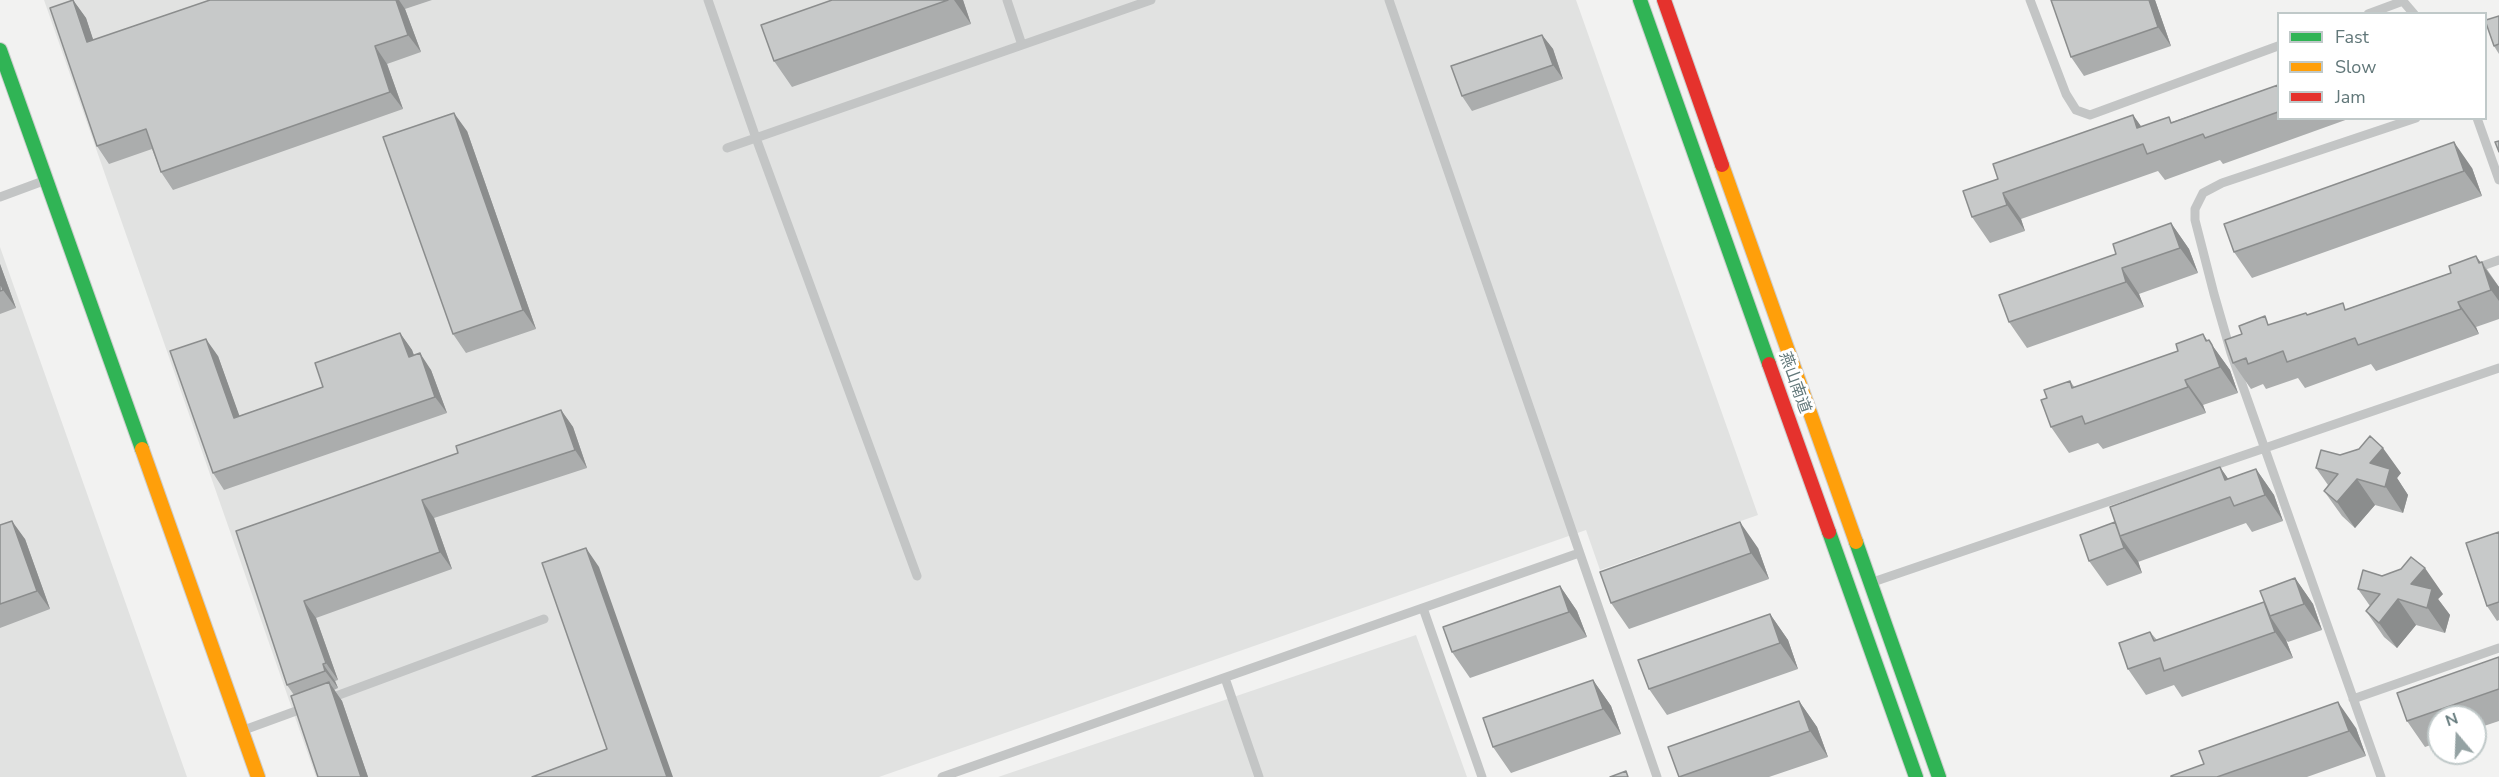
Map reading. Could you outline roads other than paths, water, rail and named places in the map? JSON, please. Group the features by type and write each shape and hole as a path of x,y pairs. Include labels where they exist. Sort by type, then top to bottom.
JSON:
{"main road":[{"name":"燕山南道","path":"1640,0 1916,777"},
{"name":"燕山南道","path":"1664,0 1939,777"},
{"path":"0,50 258,777"}],"lane":[{"path":"708,0 756,138 917,576"},
{"path":"1007,0 1022,45"},
{"path":"727,148 1151,0"},
{"path":"1389,0 1657,777"},
{"path":"2030,0 2066,94 2076,110 2090,115 2277,46"},
{"path":"2373,12 2403,0 2412,12"},
{"path":"2380,777 2231,352 2195,220 2195,209 2203,194 2223,183 2410,120"},
{"path":"2478,120 2499,180"},
{"path":"0,197 46,180"},
{"path":"2466,272 2499,260"},
{"path":"2231,352 2242,349"},
{"path":"1870,583 2499,368"},
{"path":"942,777 1579,553"},
{"path":"1423,608 1482,777"},
{"path":"242,731 544,619"},
{"path":"2354,699 2499,648"},
{"path":"1225,678 1259,777"}]}
